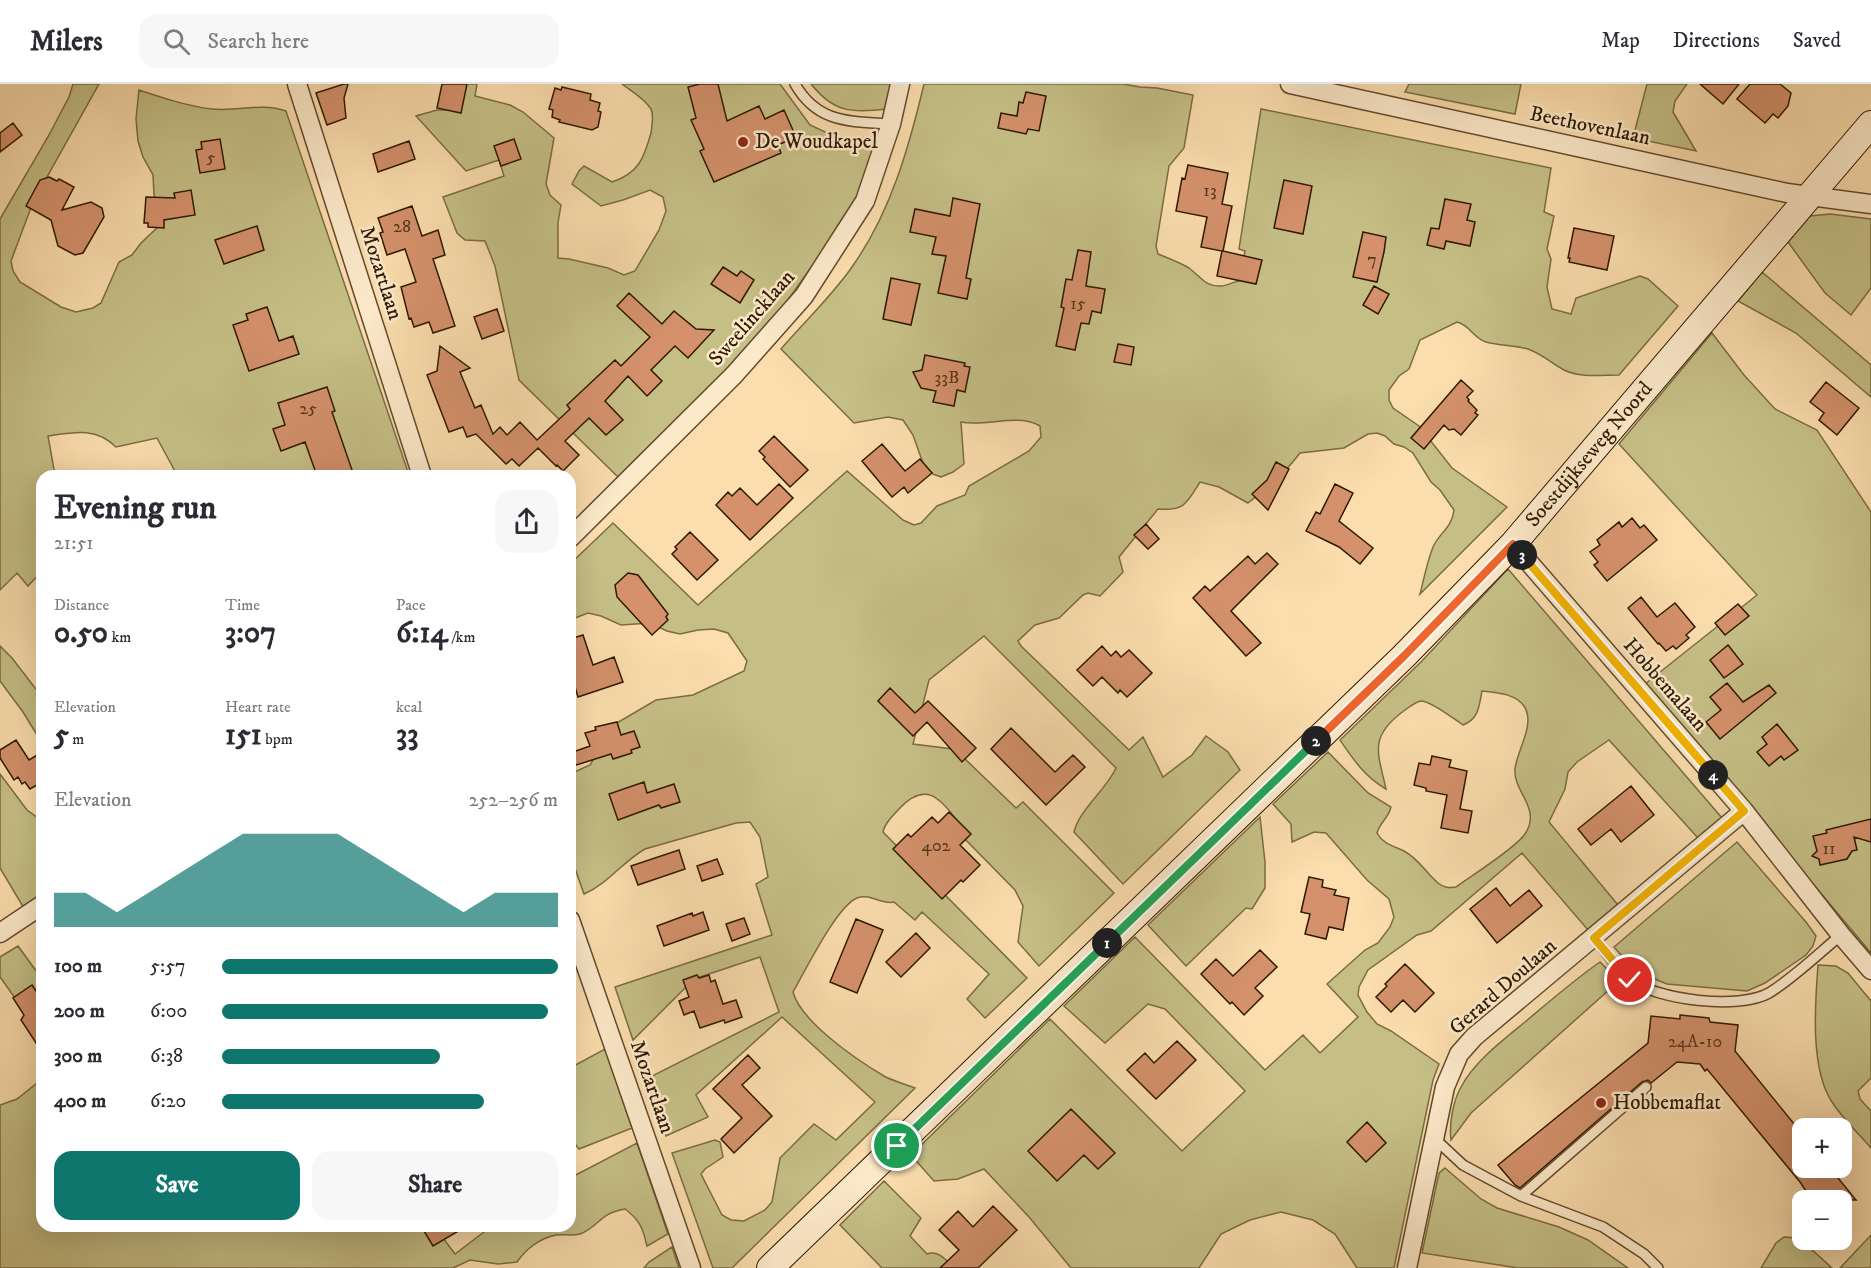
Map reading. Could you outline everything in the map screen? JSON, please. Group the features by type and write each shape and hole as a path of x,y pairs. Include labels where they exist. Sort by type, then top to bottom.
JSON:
{"main road":[{"name":"Soestdijkseweg Noord","path":"770,1268 1404,656 1513,544 1871,124"}],"street":[{"name":"Mozartlaan","path":"297,84 420,470"},
{"name":"Sweelincklaan","path":"576,532 734,375 804,296 865,201 891,123 900,84"},
{"name":"Beethovenlaan","path":"1290,84 1787,193 1871,204"},
{"name":"Hobbemalaan","path":"1513,544 1744,811 1871,970"},
{"name":"Gerard Doulaan","path":"1407,1268 1445,1087 1459,1054 1474,1037 1744,811"},
{"path":"0,933 36,909"},
{"name":"Mozartlaan","path":"576,938 691,1268"}],"lane":[{"path":"795,84 819,111 843,121 891,123"},
{"path":"1594,938 1630,980 1650,990 1670,995 1720,1001 1743,1001 1767,994 1841,935"},
{"path":"1521,1196 1647,1087"},
{"path":"1434,1138 1462,1165 1521,1196 1604,1227 1644,1254 1658,1268"}],"shaded area":[{"path":"73,84 99,84 33,202 11,261 13,271 20,282 61,307 76,312 93,308 101,303 119,262 132,255 160,225 153,175 143,157 138,141 136,119 139,90 184,104 212,109 267,107 286,111 407,470 174,470 157,438 116,447 101,436 84,432 48,436 54,470 36,470 36,577 28,586 17,573 0,590 0,219 69,97"},
{"path":"459,84 477,84 475,96 510,105 523,112 554,138 546,184 550,195 561,205 558,223 558,258 608,268 624,275 635,271 659,230 666,211 663,197 650,190 601,206 572,184 584,166 612,182 628,174 643,157 651,133 652,111 638,95 622,84 780,84 810,125 840,139 879,137 862,192 843,223 767,329 618,477 519,380 495,266 485,241 465,240 457,233 443,197 504,176 499,160 466,171 416,116 437,110 454,110"},
{"path":"811,84 893,84 887,109 864,111 836,106 819,94"},
{"path":"924,84 1123,84 1193,95 1184,148 1169,166 1156,246 1158,254 1189,268 1203,280 1215,286 1239,281 1245,251 1239,249 1261,109 1551,168 1544,212 1554,216 1547,249 1551,259 1547,287 1552,309 1571,314 1576,298 1640,276 1648,279 1678,306 1619,375 1591,376 1570,373 1528,349 1482,340 1457,322 1420,340 1409,369 1399,376 1389,390 1389,400 1393,408 1419,426 1452,468 1507,507 1420,594 1433,547 1451,521 1454,510 1440,490 1431,482 1413,453 1394,444 1385,436 1377,433 1368,434 1344,448 1300,453 1276,480 1248,503 1219,487 1200,482 1188,500 1180,507 1158,509 1119,557 1123,572 1100,596 1088,593 1083,595 1059,618 1035,625 1018,641 1129,750 1143,737 1163,777 1192,755 1206,736 1228,752 1240,770 1123,884 1074,832 1081,816 1116,768 984,636 929,680 913,744 953,749 1016,808 1023,802 1114,893 1039,966 1018,942 1023,906 1015,890 956,830 958,822 945,805 924,794 908,800 887,822 883,832 1027,978 985,1018 967,999 989,974 922,912 915,920 894,902 862,897 849,903 822,940 793,992 807,1016 831,1039 884,1076 915,1088 732,1268 713,1268 672,1153 715,1140 720,1142 723,1157 701,1174 722,1215 731,1220 744,1221 765,1210 772,1202 780,1158 814,1124 836,1140 875,1102 782,1017 696,1095 708,1117 666,1136 646,1079 779,1012 760,957 700,977 686,987 633,1040 615,987 772,935 756,884 768,877 760,837 750,822 736,823 645,849 600,885 584,894 576,871 576,771 590,765 615,724 656,700 693,695 744,671 747,661 728,633 714,629 680,634 650,623 621,625 588,613 576,618 576,558 613,523 698,605 847,471 903,520 914,525 921,523 937,506 965,495 969,486 1029,451 1041,437 1040,426 1031,422 1012,420 961,422 964,464 941,477 933,474 924,466 913,435 903,420 888,417 854,423 781,349 838,286 867,244 897,178"},
{"path":"1409,84 1521,84 1515,114 1405,92"},
{"path":"1647,84 1687,84 1675,101 1673,112 1696,151 1633,138"},
{"path":"1830,214 1871,219 1871,288 1851,315 1825,293 1788,242 1810,216"},
{"path":"1762,272 1871,365 1871,397 1796,333 1738,301"},
{"path":"1712,333 1744,375 1775,409 1817,430 1871,512 1871,953 1645,684 1757,595 1619,444"},
{"path":"1508,569 1722,818 1698,838 1609,740 1577,762 1568,772 1565,789 1549,822 1618,905 1588,930 1522,853 1431,931 1417,935 1368,970 1359,987 1358,995 1367,1012 1377,1024 1439,1064 1433,1080 1394,1268 1357,1268 1335,1234 1313,1220 1281,1212 1250,1220 1221,1234 1199,1268 1071,1268 1029,1217 984,1169 958,1179 934,1181 911,1155 1050,1019 1182,1151 1245,1091 1165,1009 1148,1004 1105,1043 1064,1006 1135,937 1265,1070 1303,1035 1320,1053 1358,1017 1327,984 1365,950 1378,943 1390,927 1394,917 1389,899 1367,880 1326,833 1314,832 1292,842 1291,824 1273,804 1328,752 1368,793 1391,807 1378,829 1379,837 1409,854 1442,886 1456,887 1520,840 1529,825 1530,816 1529,808 1518,785 1515,769 1528,721 1524,706 1516,698 1482,691 1475,716 1463,725 1436,707 1421,701 1401,713 1384,730 1378,747 1386,789 1366,773 1340,740 1421,662"},
{"path":"0,646 36,689 36,733 23,712 0,681"},
{"path":"0,774 27,810 36,817 36,902 25,910 0,868"},
{"path":"1260,817 1265,862 1265,888 1252,909 1246,908 1186,966 1148,925"},
{"path":"1737,842 1816,936 1813,946 1806,955 1765,983 1747,991 1667,984 1635,971 1614,947"},
{"path":"18,946 36,971 36,1028 0,977 0,957"},
{"path":"1600,962 1619,981 1471,1113 1451,1140 1451,1120 1456,1099 1474,1068 1490,1051 1571,983"},
{"path":"1818,965 1836,966 1848,973 1871,1001 1871,1078 1858,1091 1860,1099 1871,1111 1871,1148 1852,1127 1852,1118 1844,1118 1825,1088 1817,1054"},
{"path":"605,1049 632,1128 579,1149 576,1145 576,1065"},
{"path":"36,1084 36,1232 438,1232 455,1254 484,1232 576,1232 576,1175 637,1143 668,1234 647,1246 640,1225 625,1209 604,1217 580,1234 556,1235 539,1241 517,1262 498,1264 470,1260 453,1268 0,1268 0,1105 17,1099"},
{"path":"1445,1168 1481,1199 1497,1208 1559,1227 1588,1240 1628,1268 1518,1268 1422,1253 1439,1173"},
{"path":"884,1181 921,1218 910,1236 927,1254 939,1255 954,1268 882,1268 840,1225"},
{"path":"1871,1235 1871,1268 1840,1268"},
{"path":"1784,1237 1792,1238 1792,1250 1812,1250 1832,1268 1761,1268 1776,1243"},
{"path":"672,1247 679,1268 644,1268 649,1262"}],"building":[{"path":"348,84 344,98 346,118 327,125 316,93"},
{"path":"442,84 467,84 461,113 437,108"},
{"name":"De Woudkapel","path":"718,84 727,121 759,106 765,119 784,110 796,137 778,145 781,153 714,182 700,151 704,149 691,120 696,118 688,87"},
{"path":"1700,84 1739,84 1723,104"},
{"path":"1750,84 1780,84 1791,93 1788,106 1778,118 1773,114 1765,123 1737,99"},
{"path":"562,87 591,94 590,100 600,103 598,127 592,130 559,122 560,120 552,117 553,110 549,109 555,88 561,90"},
{"path":"1026,92 1046,96 1039,131 1028,129 1026,134 998,128 1001,113 1017,116 1019,102 1023,103"},
{"path":"13,123 22,135 0,152 0,133"},
{"path":"220,139 225,169 200,173 196,150 202,149 201,142"},
{"path":"514,139 521,159 501,166 494,146"},
{"path":"409,141 415,159 378,172 373,154"},
{"path":"1188,165 1228,173 1222,204 1232,206 1223,251 1262,260 1256,284 1217,276 1222,251 1201,247 1207,217 1176,211 1182,178 1185,179"},
{"path":"49,177 57,181 59,179 74,187 62,210 91,202 102,208 104,217 83,253 75,255 58,246 51,220 26,206 40,180"},
{"path":"1284,180 1312,186 1303,234 1274,228"},
{"path":"191,190 195,215 164,220 164,228 148,227 148,223 144,223 146,197 175,198 174,193"},
{"path":"953,198 980,204 966,278 971,279 967,299 938,293 946,256 932,254 936,237 910,232 915,209 950,216"},
{"path":"1445,199 1471,204 1467,220 1475,222 1470,246 1446,241 1444,249 1427,245 1431,228 1439,229"},
{"path":"412,206 422,236 438,230 445,255 433,259 455,326 433,333 429,322 414,327 411,318 409,319 401,287 416,282 405,249 387,255 380,233 383,232 378,218"},
{"path":"257,226 264,250 224,264 215,240"},
{"path":"1574,228 1614,236 1607,270 1569,262"},
{"path":"1363,232 1386,237 1377,282 1353,277"},
{"path":"1078,250 1091,252 1086,286 1105,289 1101,313 1092,311 1089,324 1081,323 1075,350 1056,346 1064,308 1061,307 1066,279 1072,280"},
{"path":"723,267 737,276 741,271 754,280 740,303 711,284"},
{"path":"891,278 920,284 911,325 883,319"},
{"path":"1374,286 1389,294 1378,314 1363,305"},
{"path":"629,293 662,324 674,311 696,329 714,330 688,358 675,346 651,370 662,381 647,396 628,376 605,401 623,420 606,435 589,418 565,441 579,455 564,470 556,466 538,448 519,466 512,459 506,464 476,434 467,437 463,427 449,432 427,375 437,371 440,346 470,368 460,372 475,408 481,405 493,434 500,427 507,435 520,422 537,440 570,409 567,405 615,360 621,366 650,337 617,306"},
{"path":"267,307 279,341 293,336 299,354 249,371 233,325 248,320 246,314"},
{"path":"497,309 504,331 482,339 474,317"},
{"path":"1118,344 1134,347 1131,365 1114,362"},
{"path":"925,355 965,363 964,366 970,367 965,392 957,390 954,406 933,402 936,391 921,388 913,372 922,370"},
{"path":"1461,380 1473,391 1467,397 1478,415 1461,435 1444,425 1424,449 1411,438"},
{"path":"1826,382 1859,408 1837,435 1819,420 1824,413 1810,402"},
{"path":"327,387 335,411 332,412 352,470 315,470 305,442 281,451 273,429 285,425 278,403"},
{"path":"774,436 808,470 790,487 763,459 765,457 759,451"},
{"path":"882,444 905,471 920,459 932,473 908,493 904,487 892,497 862,461"},
{"path":"1276,462 1289,469 1268,510 1252,494 1267,480"},
{"path":"779,484 793,498 750,540 716,505 728,492 732,496 740,488 757,505"},
{"path":"1335,484 1353,493 1339,521 1373,548 1360,564 1339,547 1306,531 1316,512 1320,514"},
{"path":"1632,518 1640,528 1644,525 1657,540 1607,581 1594,565 1598,562 1590,552 1600,545 1597,540 1619,522 1622,527"},
{"path":"1146,524 1159,539 1148,549 1134,535"},
{"path":"690,532 718,560 697,580 672,554 677,549 675,547"},
{"path":"1267,553 1278,564 1231,611 1261,643 1246,656 1193,598 1205,586 1210,591 1248,556 1255,564"},
{"path":"628,573 638,575 668,614 666,617 668,620 652,635 617,597 615,585"},
{"path":"1641,597 1657,617 1675,603 1695,627 1686,635 1689,638 1676,649 1673,646 1666,651 1628,608"},
{"path":"1738,604 1749,616 1725,635 1715,623"},
{"path":"583,635 593,665 614,657 623,682 578,697 576,637"},
{"path":"1728,645 1743,664 1724,678 1710,660"},
{"path":"1102,646 1111,656 1116,651 1121,657 1129,650 1152,673 1127,697 1120,690 1118,693 1102,677 1093,686 1077,670"},
{"path":"1727,683 1743,702 1769,685 1776,693 1720,739 1706,722 1721,710 1710,697"},
{"path":"890,688 915,713 928,701 976,748 962,762 927,722 913,736 878,701"},
{"path":"617,722 621,735 634,731 640,747 631,750 632,753 613,759 611,754 576,765 576,751 590,746 585,733 596,730 595,727"},
{"path":"1777,724 1798,750 1784,760 1781,756 1769,766 1757,752 1767,744 1762,737"},
{"path":"1011,728 1055,772 1073,755 1085,767 1046,805 991,749"},
{"path":"16,740 29,760 36,756 36,786 30,789 25,782 22,784 18,777 14,780 0,758 0,750"},
{"path":"1432,756 1451,760 1449,767 1467,771 1460,809 1472,811 1468,833 1441,828 1447,795 1426,791 1426,788 1414,785 1419,763 1430,765"},
{"path":"644,782 647,793 674,784 680,802 661,808 659,805 618,820 609,794"},
{"path":"1631,786 1654,815 1621,842 1611,829 1591,845 1578,829"},
{"path":"949,812 971,834 960,845 980,865 942,899 893,849 908,834 911,837 932,817 938,823"},
{"path":"1871,819 1871,842 1854,837 1857,850 1852,851 1847,859 1820,865 1819,859 1812,856 1817,851 1813,836 1827,833 1826,830"},
{"path":"679,850 685,869 638,885 631,866"},
{"path":"717,859 723,874 702,881 697,866"},
{"path":"1309,877 1323,880 1322,887 1336,890 1334,895 1349,898 1343,930 1329,927 1326,939 1305,934 1310,914 1301,912"},
{"path":"1496,888 1510,906 1529,890 1542,906 1497,943 1470,909"},
{"path":"703,912 709,930 664,946 657,926 692,913 693,916"},
{"path":"744,918 750,934 732,941 726,924"},
{"path":"856,919 883,930 857,993 830,982"},
{"path":"916,933 930,948 901,977 886,962"},
{"path":"1260,950 1277,967 1255,988 1263,996 1244,1015 1201,974 1216,959 1233,976"},
{"path":"1405,964 1434,993 1415,1012 1403,1000 1391,1012 1376,997 1387,986 1385,984"},
{"path":"697,975 699,978 709,975 711,982 715,980 723,1004 736,1000 742,1017 700,1028 694,1011 684,1015 679,1001 689,997 683,980"},
{"path":"32,985 36,991 36,1043 21,1020 24,1015 13,998"},
{"name":"Hobbemaflat","path":"1680,1015 1709,1018 1710,1022 1738,1025 1735,1051 1792,1121 1792,1172 1707,1069 1705,1071 1700,1064 1677,1062 1651,1083 1648,1080 1642,1082 1520,1188 1515,1185 1498,1165 1648,1043 1651,1016 1680,1019"},
{"path":"1177,1041 1196,1060 1156,1099 1127,1070 1145,1053 1154,1063"},
{"path":"748,1055 760,1068 742,1085 772,1116 734,1153 721,1139 742,1118 713,1089"},
{"path":"1071,1109 1115,1153 1098,1169 1084,1155 1057,1181 1028,1151"},
{"path":"1367,1122 1386,1143 1366,1162 1347,1142"},
{"name":"Hobbemaflat","path":"1797,1178 1838,1178 1848,1190 1805,1190"},
{"path":"993,1206 1017,1230 978,1268 940,1268 959,1250 939,1230 958,1211 973,1227"},
{"path":"425,1232 457,1232 433,1246"}],"place":[{"name":"De Woudkapel","path":"743,142"},
{"name":"Hobbemaflat","path":"1601,1103"}],"route":[{"path":"897,1146 1404,656 1513,544 1744,811 1594,938 1630,980"}]}
